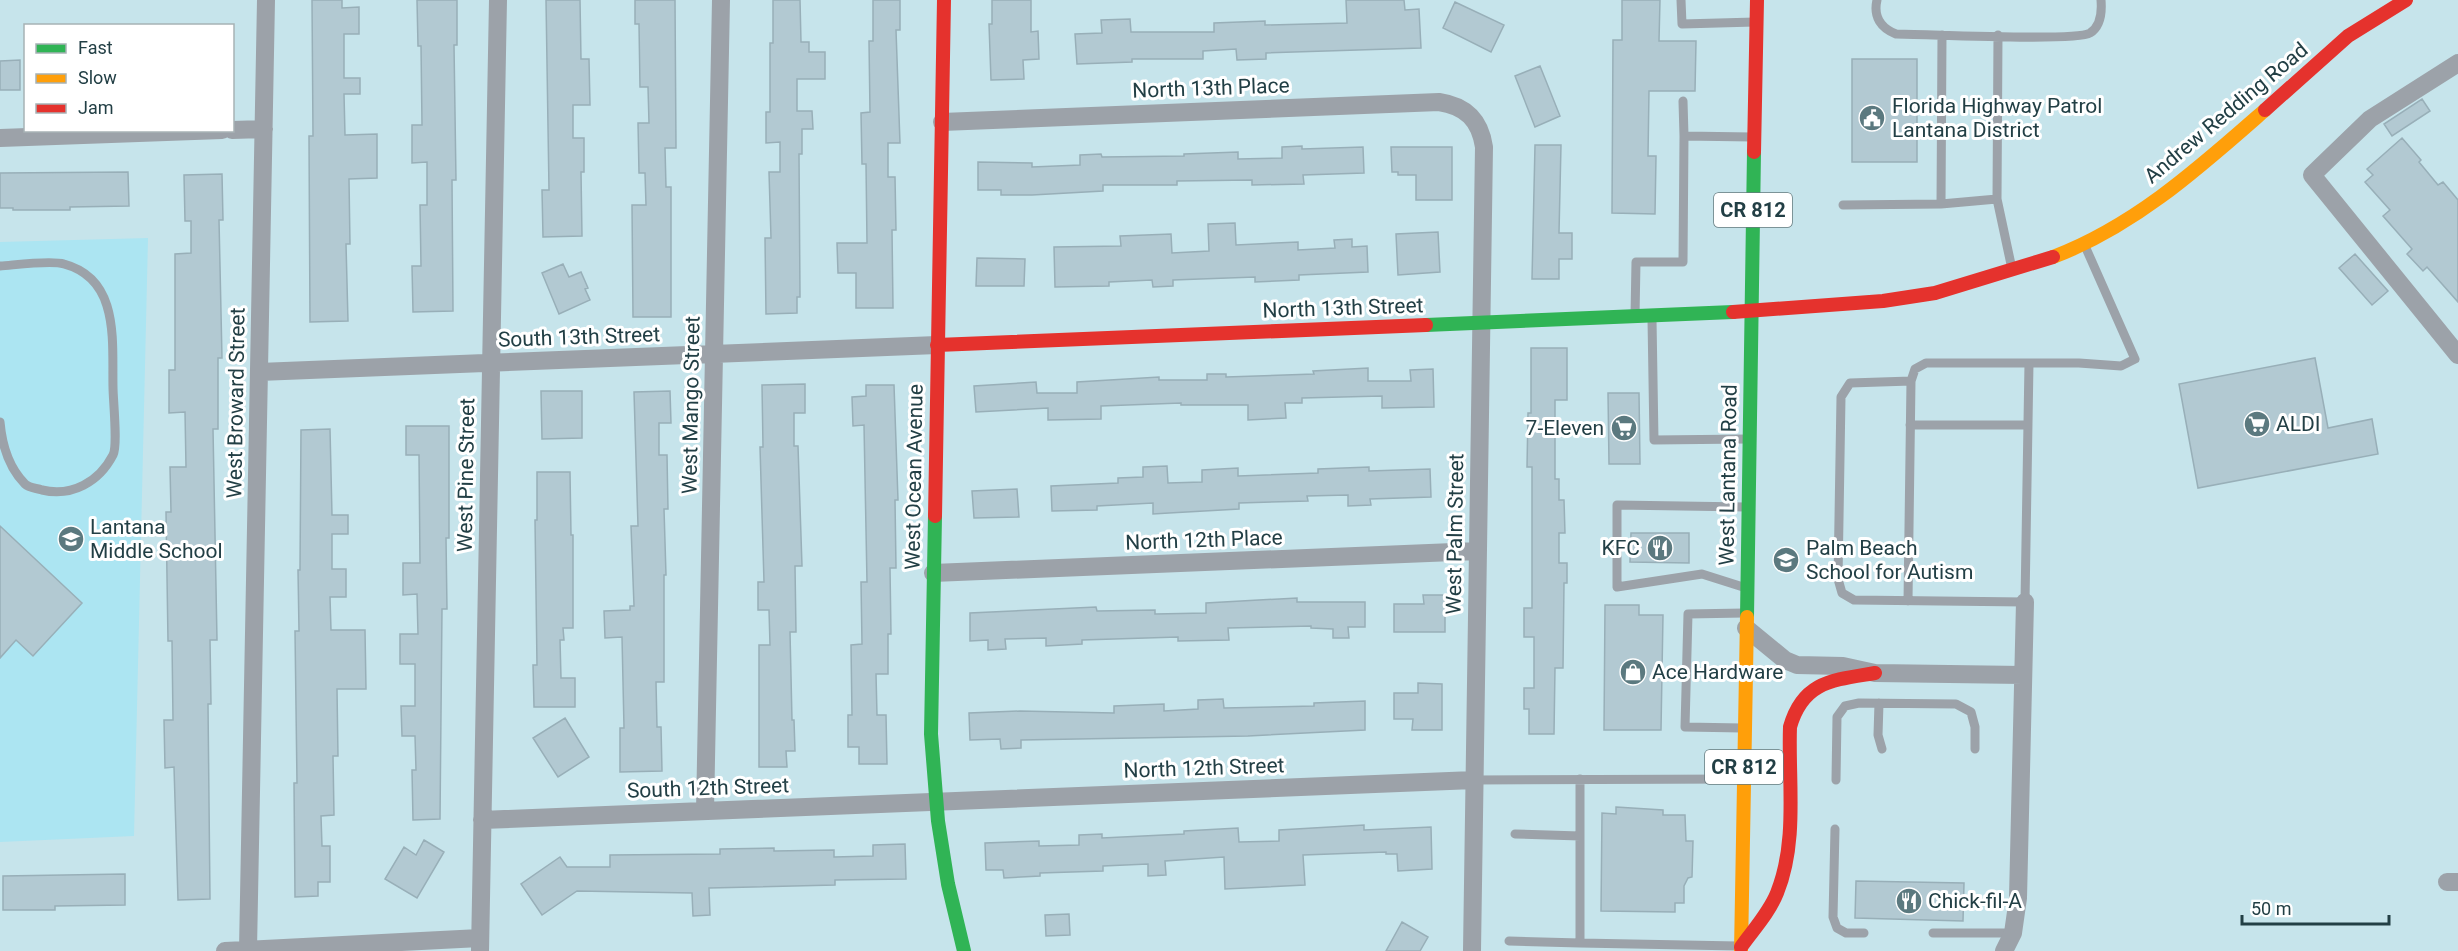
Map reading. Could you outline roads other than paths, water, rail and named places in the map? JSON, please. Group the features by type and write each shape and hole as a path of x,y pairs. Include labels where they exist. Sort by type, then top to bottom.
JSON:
{"street":[{"name":"West Broward Street","path":"248,950 266,0"},
{"name":"West Pine Street","path":"480,945 498,0"},
{"name":"West Mango Street","path":"705,811 721,0"},
{"name":"West Ocean Avenue","path":"944,0 931,734 935,801 948,884 964,951"},
{"name":"West Lantana Road","path":"1741,949 1756,0"},
{"name":"Andrew Redding Road","path":"1751,310 1883,301 1935,293 2012,271 2084,245 2134,216 2184,181 2348,36 2406,0"},
{"path":"2458,63 2370,119 2312,175 2458,355"},
{"name":"North 13th Place","path":"942,122 1439,102 1453,104 1466,110 1475,120"},
{"name":"West Palm Street","path":"1472,951 1484,147 1482,133 1475,120"},
{"path":"234,130 264,129"},
{"path":"0,138 166,132"},
{"name":"North 13th Street","path":"938,345 1635,317 1751,310"},
{"name":"South 13th Street","path":"259,372 938,345"},
{"name":"North 12th Place","path":"933,573 1478,551"},
{"path":"2004,951 2013,933 2018,898 2025,602"},
{"path":"1746,620 1790,663 1803,666 1843,666 1875,673 2023,675"},
{"path":"1741,949 1776,896 1785,868 1788,844 1790,727 1794,709 1801,697 1822,684 1875,673"},
{"name":"North 12th Street","path":"935,801 1474,780"},
{"name":"South 12th Street","path":"482,820 935,801"},
{"path":"225,951 480,945"}],"lane":[{"path":"1681,0 1682,24 1756,22"},
{"path":"1877,0 1878,20 1885,29 1896,34 2076,36 2089,33 2097,26 2101,17 2101,0"},
{"path":"1941,204 1942,34"},
{"path":"1998,35 1997,200 2012,271"},
{"path":"1635,317 1636,262 1683,262 1683,101"},
{"path":"1684,136 1754,137"},
{"path":"1843,205 1941,204 1997,200"},
{"path":"1908,601 1911,381 1915,369 1926,363 2079,363 2121,366 2135,359 2084,245"},
{"path":"0,266 62,263 88,275 106,299 111,322 115,452 100,475 79,489 50,492 27,486 13,468 2,442 0,422"},
{"path":"1652,316 1654,440 1749,439"},
{"path":"1911,381 1850,382 1842,397 1838,579 1842,593 1854,600 2025,602 2029,363"},
{"path":"1910,425 2028,425"},
{"path":"1747,588 1702,574 1617,587 1617,505 1748,507"},
{"path":"1745,728 1685,727 1688,614 1746,620"},
{"path":"1836,780 1837,717 1845,706 1858,703 1956,704 1971,712 1975,727 1975,749"},
{"path":"1879,703 1878,735 1882,749"},
{"path":"1580,779 1580,943"},
{"path":"1474,780 1744,779"},
{"path":"1835,830 1833,917 1837,928 1846,933 1864,933"},
{"path":"1515,834 1580,836"},
{"path":"1933,933 2013,933"},
{"path":"1509,941 1580,943 1631,948 1741,949"}],"place":[{"name":"Florida Highway Patrol Lantana District","path":"1872,118"},
{"name":"ALDI","path":"2257,424"},
{"name":"7-Eleven","path":"1624,428"},
{"name":"Lantana Middle School","path":"71,539"},
{"name":"KFC","path":"1660,548"},
{"name":"Palm Beach School for Autism","path":"1786,560"},
{"name":"Ace Hardware","path":"1633,672"},
{"name":"Chick-fil-A","path":"1909,901"}]}
